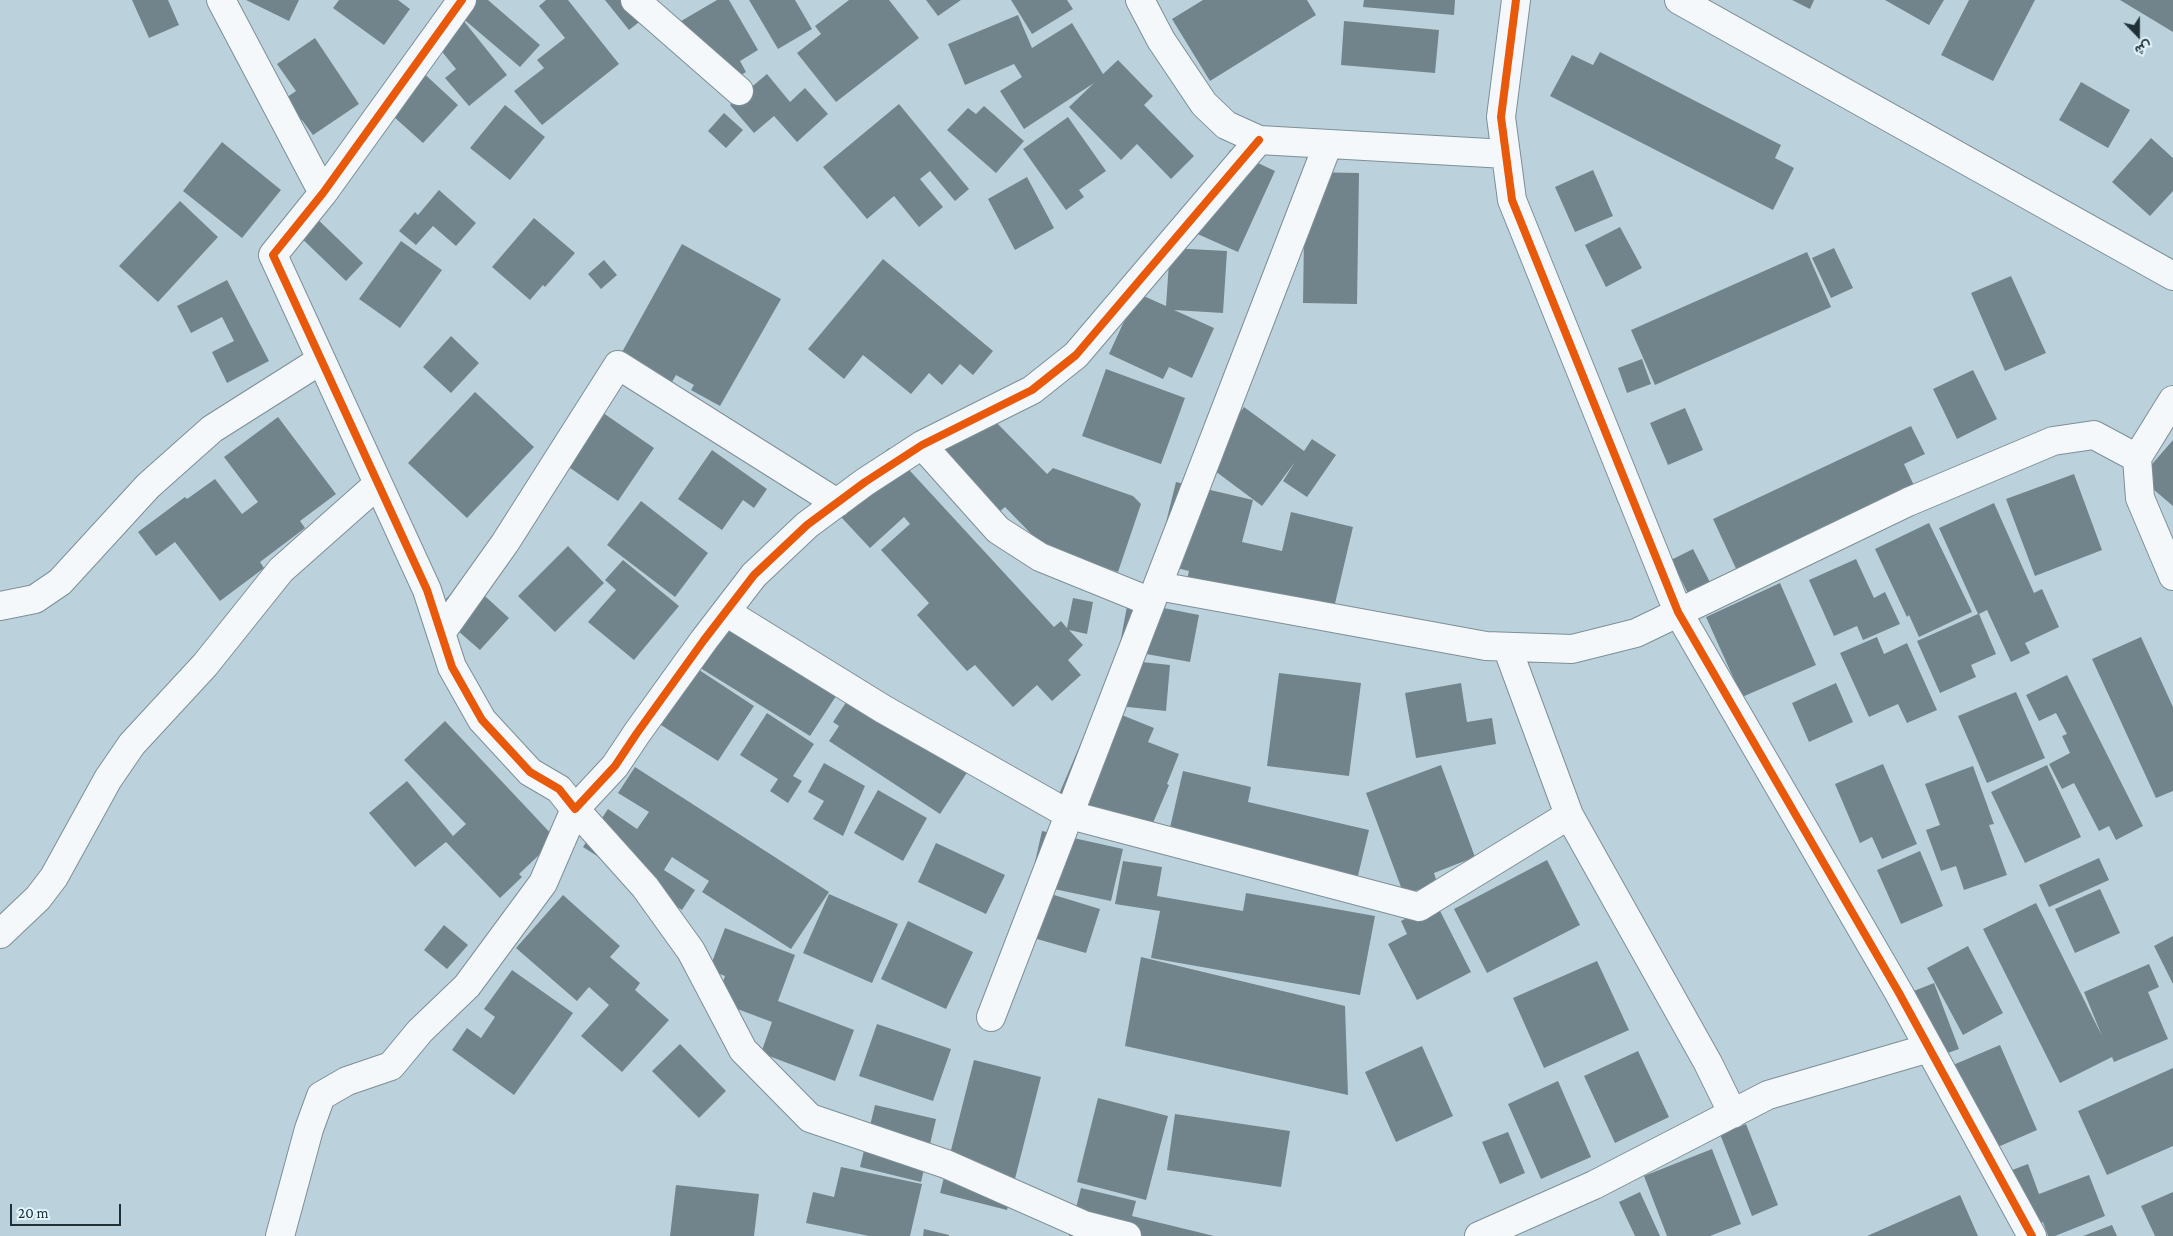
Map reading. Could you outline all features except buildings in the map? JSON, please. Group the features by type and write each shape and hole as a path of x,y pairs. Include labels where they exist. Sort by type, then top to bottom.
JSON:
{"street":[{"path":"221,0 323,193"},
{"path":"462,0 323,193 273,255 427,590 452,668 482,720 530,772 559,789 645,887 691,951 744,1050 810,1118 946,1164 1084,1224 1127,1236"},
{"path":"635,0 739,92"},
{"path":"1140,0 1161,40 1204,104 1226,126 1259,140 1506,154"},
{"path":"1516,0 1501,117 1512,200 1678,612 1929,1048 2032,1236"},
{"path":"1679,0 2173,276"},
{"path":"280,1236 309,1129 321,1096 347,1081 391,1066 420,1031 467,986 543,883 576,809 615,766 637,733 754,575 807,525 837,503 922,445 1032,390 1076,355 1259,140"},
{"path":"991,1017 1328,144"},
{"path":"0,606 35,599 60,582 148,486 212,429 321,360"},
{"path":"441,633 505,543 618,365 837,503"},
{"path":"2173,400 2137,458 2140,498 2173,576"},
{"path":"922,445 998,530 1040,557 1155,594 1486,646 1572,649 1636,634 1908,502 2053,441 2094,435 2137,458"},
{"path":"0,934 38,898 54,877 108,779 132,744 205,665 281,570 378,484"},
{"path":"726,612 883,709 1070,814 1419,907 1569,815"},
{"path":"1506,647 1569,815 1708,1063 1733,1114"},
{"path":"1479,1236 1594,1185 1768,1095 1929,1048"}],"cycle path":[{"path":"462,0 323,193 273,255 427,590 452,667 482,720 530,772 559,789 575,809 615,766 704,640 754,575 807,525 865,482 922,445 1032,390 1076,355 1259,140"},
{"path":"1516,0 1501,117 1512,200 1678,612 1899,993 2032,1236"}]}
